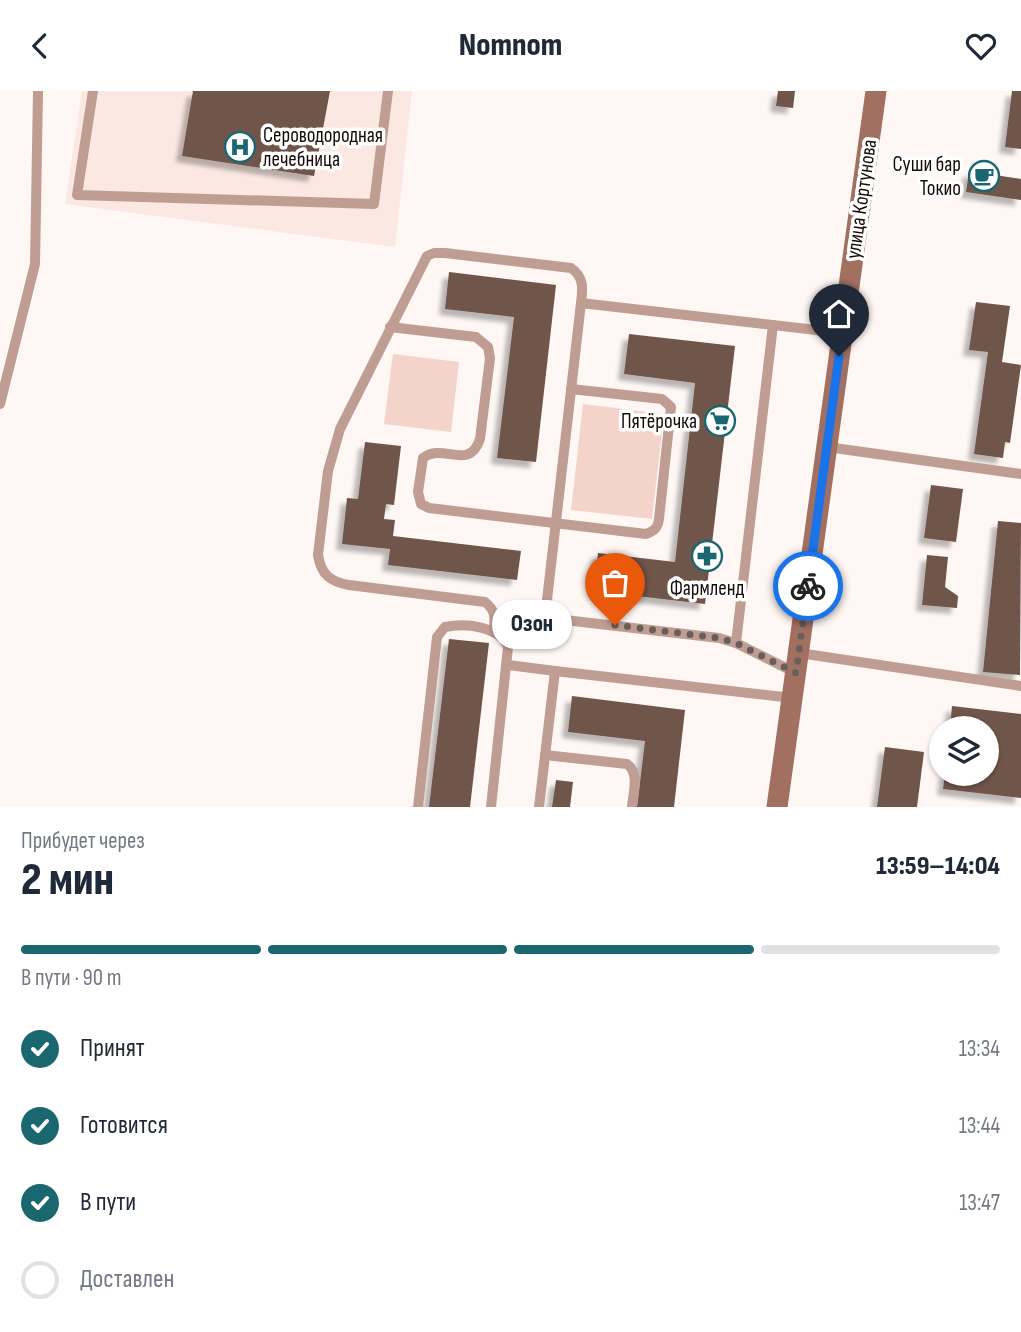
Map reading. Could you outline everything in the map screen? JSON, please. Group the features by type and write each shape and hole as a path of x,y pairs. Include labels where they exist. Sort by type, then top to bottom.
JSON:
{"main road":[{"name":"улица Кортунова","path":"777,807 876,91"}],"lane":[{"path":"0,404 35,264 38,91"},
{"path":"93,91 77,195 374,204 388,91"},
{"path":"494,630 496,617 485,602 334,582 325,575 318,555 328,471 335,443 422,264 427,256 434,253 570,268 580,277 583,286 547,600 556,616 713,637 797,663 1021,686"},
{"path":"581,303 843,333"},
{"path":"736,643 773,325"},
{"path":"390,327 476,337 484,341 490,358 481,439 477,448 471,454 463,456 436,453 423,458 418,492 421,504 429,508 646,534 653,531 658,526 662,493 671,414 668,403 662,399 571,389"},
{"path":"827,447 1021,474"},
{"path":"418,807 438,637 445,627 453,625 494,630 508,647 491,807"},
{"path":"508,665 792,698"},
{"path":"539,807 555,671"},
{"path":"545,755 627,764 635,776 632,807"}],"shaded area":[{"name":"Сероводородная лечебница","path":"82,91 412,91 395,247 65,204"},
{"path":"393,354 459,362 451,432 384,424"},
{"path":"583,404 664,414 652,519 571,510"}],"building":[{"name":"Сероводородная лечебница","path":"193,91 330,91 314,176 182,156"},
{"path":"778,91 795,91 793,108 776,106"},
{"path":"1012,91 1021,91 1021,149 1005,147"},
{"path":"969,171 1021,179 1021,200 966,192"},
{"path":"449,272 556,285 536,462 497,458 514,317 445,309"},
{"path":"976,302 1010,306 1002,362 1021,365 1010,443 1005,442 1003,458 974,454 988,352 969,350"},
{"path":"629,334 735,346 705,604 594,591 598,553 675,562 695,383 624,374"},
{"path":"365,442 401,446 394,505 386,504 384,519 395,520 393,536 521,551 517,580 388,565 390,549 342,544 347,498 358,499"},
{"path":"931,485 963,489 956,542 924,538"},
{"path":"998,521 1021,523 1020,675 983,672"},
{"path":"927,555 948,557 945,587 958,596 957,608 922,605"},
{"path":"449,639 489,643 470,807 429,807"},
{"path":"572,696 685,710 674,807 637,807 645,741 568,732"},
{"path":"952,706 1021,714 1021,798 943,789 943,786 999,786 999,716 951,716"},
{"path":"885,747 924,752 917,807 877,807"},
{"path":"556,780 573,782 570,807 552,807"}],"way so far":[{"path":"615,625 719,638 736,643 796,673 808,586"}],"place":[{"name":"Сероводородная лечебница","path":"240,147"},
{"name":"Суши бар Токио","path":"984,176"},
{"name":"Пятёрочка","path":"720,421"},
{"name":"Фармленд","path":"707,556"},
{"name":"Озон","path":"615,625"}],"route":[{"path":"808,586 839,356"}]}
